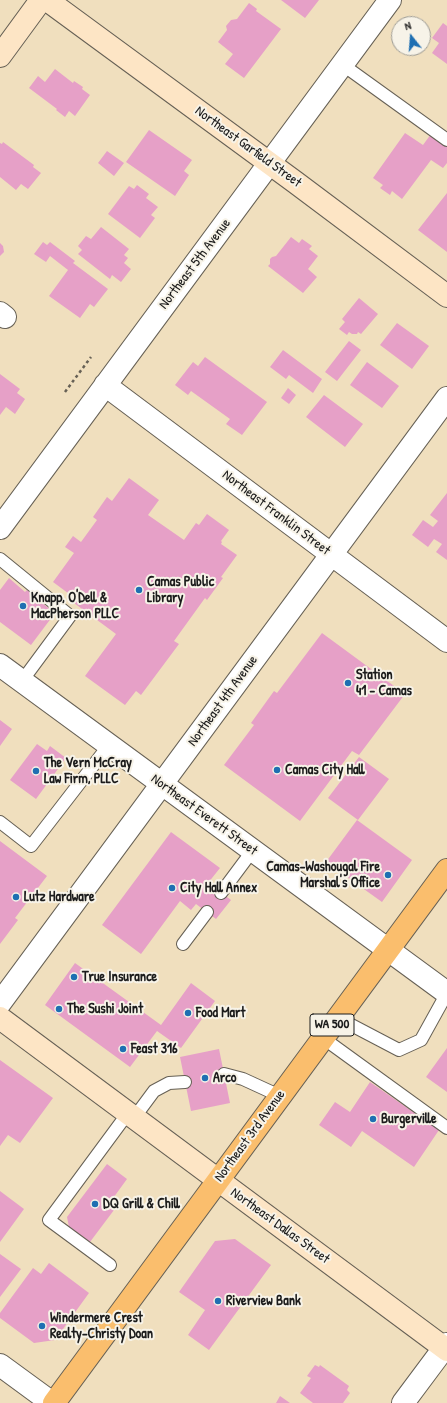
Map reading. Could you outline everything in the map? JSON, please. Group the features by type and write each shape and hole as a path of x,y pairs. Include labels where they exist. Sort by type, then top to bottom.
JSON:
{"main road":[{"path":"0,56 41,0"},
{"name":"Northeast Garfield Street","path":"47,0 447,296"},
{"name":"Northeast 3rd Avenue","path":"53,1403 447,870"},
{"name":"Northeast Dallas Street","path":"0,1018 446,1348"}],"street":[{"name":"Northeast 5th Avenue","path":"1,526 390,0"},
{"name":"Northeast Franklin Street","path":"105,385 447,641"},
{"name":"Northeast 4th Avenue","path":"0,1003 447,398"},
{"name":"Northeast Everett Street","path":"0,665 447,993"},
{"path":"403,1403 446,1348"},
{"path":"0,1365 53,1403"}],"lane":[{"path":"343,65 447,140"},
{"path":"0,559 70,616 22,681"},
{"path":"0,822 31,846 109,745"},
{"path":"221,893 253,850"},
{"path":"183,944 207,912"},
{"path":"338,1018 399,1050 421,1040 447,993"},
{"path":"323,1038 447,1128"},
{"path":"224,1074 243,1079 280,1096"},
{"path":"110,1265 49,1220 131,1116 154,1091 169,1083 185,1082"}],"path":[{"path":"65,392 91,357"}],"building":[{"path":"281,0 319,0 305,18"},
{"path":"249,3 257,9 256,11 281,29 244,78 225,64 233,54 218,42 227,30 226,26 231,20 237,19"},
{"path":"443,23 447,26 447,64 432,53 439,43 432,38"},
{"path":"55,69 73,83 74,81 83,87 82,89 90,95 75,116 69,111 65,117 56,110 57,109 29,88 38,76 45,82"},
{"path":"149,130 192,160 184,171 189,175 175,196 126,162"},
{"path":"405,133 423,145 431,134 447,146 447,163 443,168 431,160 402,199 392,191 390,195 380,188 383,185 373,178"},
{"path":"3,142 34,165 33,167 41,173 28,189 21,184 16,190 0,177 0,143 2,144"},
{"path":"107,151 124,163 114,176 98,163"},
{"path":"137,185 149,194 146,198 158,207 151,215 155,218 140,238 108,214 129,186 134,189"},
{"path":"447,193 447,252 418,230"},
{"path":"101,227 129,249 124,255 128,258 124,263 131,269 121,282 112,275 110,279 78,254 82,250 78,246 86,236 91,239"},
{"path":"291,237 299,243 302,239 312,246 309,249 318,256 308,269 317,277 303,293 268,266 270,264 270,259 276,256"},
{"path":"43,242 47,245 50,242 75,261 73,263 108,289 94,307 90,304 80,318 49,296 68,270 50,256 46,262 34,254"},
{"path":"0,243 3,246 4,252 0,256"},
{"path":"359,298 378,314 361,334 358,332 357,334 352,334 349,332 347,335 339,329 345,322 342,319"},
{"path":"397,323 429,346 412,369 380,345"},
{"path":"349,341 361,350 337,381 325,372"},
{"path":"283,350 322,379 313,393 289,375 286,379 270,367"},
{"path":"205,357 267,402 242,435 226,424 230,419 191,391 188,395 175,385 193,362 198,366"},
{"path":"367,362 399,386 382,408 350,385"},
{"path":"0,374 20,389 17,393 25,399 15,414 6,407 0,415"},
{"path":"288,388 296,395 289,404 281,398"},
{"path":"324,395 363,424 345,447 306,417"},
{"name":"Camas Public Library","path":"129,478 159,500 148,515 184,540 196,523 199,525 207,514 229,530 221,541 221,544 237,555 207,600 205,598 174,641 179,644 141,695 136,691 125,705 85,676 116,634 74,603 76,599 53,582 74,553 65,547 73,536 81,542 97,520 93,517 107,497 112,501"},
{"path":"447,493 447,560 436,552 442,544 434,539 428,547 412,535 423,520 433,527 438,521 430,515"},
{"name":"Knapp, O'Dell & MacPherson PLLC","path":"9,578 25,592 27,590 39,598 37,599 55,613 31,645 0,622 0,590"},
{"path":"322,633 405,694 359,755 352,751 300,821 224,765 254,725 251,723 274,691 277,693"},
{"path":"0,720 12,729 0,746"},
{"path":"37,744 47,751 50,746 66,758 36,799 10,780"},
{"path":"359,757 389,779 358,820 328,798"},
{"path":"357,820 412,860 382,902 326,862"},
{"name":"City Hall Annex","path":"171,832 220,868 208,883 231,900 216,919 196,904 191,910 180,901 141,954 102,925"},
{"name":"Lutz Hardware","path":"0,841 47,876 15,918 18,920 0,944"},
{"path":"75,963 161,1025 191,983 215,1001 181,1048 157,1031 130,1067 45,1005"},
{"path":"447,1048 447,1092 426,1077"},
{"name":"Arco","path":"219,1049 230,1103 191,1111 180,1057"},
{"path":"0,1060 53,1098 20,1143 8,1135 0,1146"},
{"name":"Burgerville","path":"370,1082 439,1130 414,1167 362,1131 351,1147 319,1125 335,1102 350,1112"},
{"name":"DQ Grill & Chill","path":"107,1164 127,1179 111,1201 117,1206 90,1242 69,1227 67,1217"},
{"path":"0,1191 24,1209 0,1242"},
{"name":"Riverview Bank","path":"235,1239 271,1265 209,1350 188,1335 205,1310 179,1292 215,1241"},
{"path":"0,1254 21,1269 0,1297"},
{"path":"49,1263 89,1293 55,1340 34,1343 0,1318 0,1313 33,1268 41,1274"},
{"path":"315,1365 319,1367 320,1365 349,1386 347,1390 350,1393 343,1403 313,1403 300,1393 311,1378 307,1376"},
{"path":"280,1396 290,1403 276,1403"}],"place":[{"name":"Camas Public Library","path":"139,590"},
{"name":"Knapp, O'Dell & MacPherson PLLC","path":"23,606"},
{"name":"Station 41 - Camas","path":"348,683"},
{"name":"Camas City Hall","path":"277,770"},
{"name":"The Vern McCray Law Firm, PLLC","path":"36,771"},
{"name":"Camas-Washougal Fire Marshal's Office","path":"388,875"},
{"name":"City Hall Annex","path":"172,888"},
{"name":"Lutz Hardware","path":"16,897"},
{"name":"True Insurance","path":"74,977"},
{"name":"The Sushi Joint","path":"59,1009"},
{"name":"Food Mart","path":"188,1013"},
{"name":"Feast 316","path":"123,1049"},
{"name":"Arco","path":"205,1078"},
{"name":"Burgerville","path":"373,1119"},
{"name":"DQ Grill & Chill","path":"95,1204"},
{"name":"Riverview Bank","path":"218,1301"},
{"name":"Windermere Crest Realty-Christy Doan","path":"42,1326"}]}
